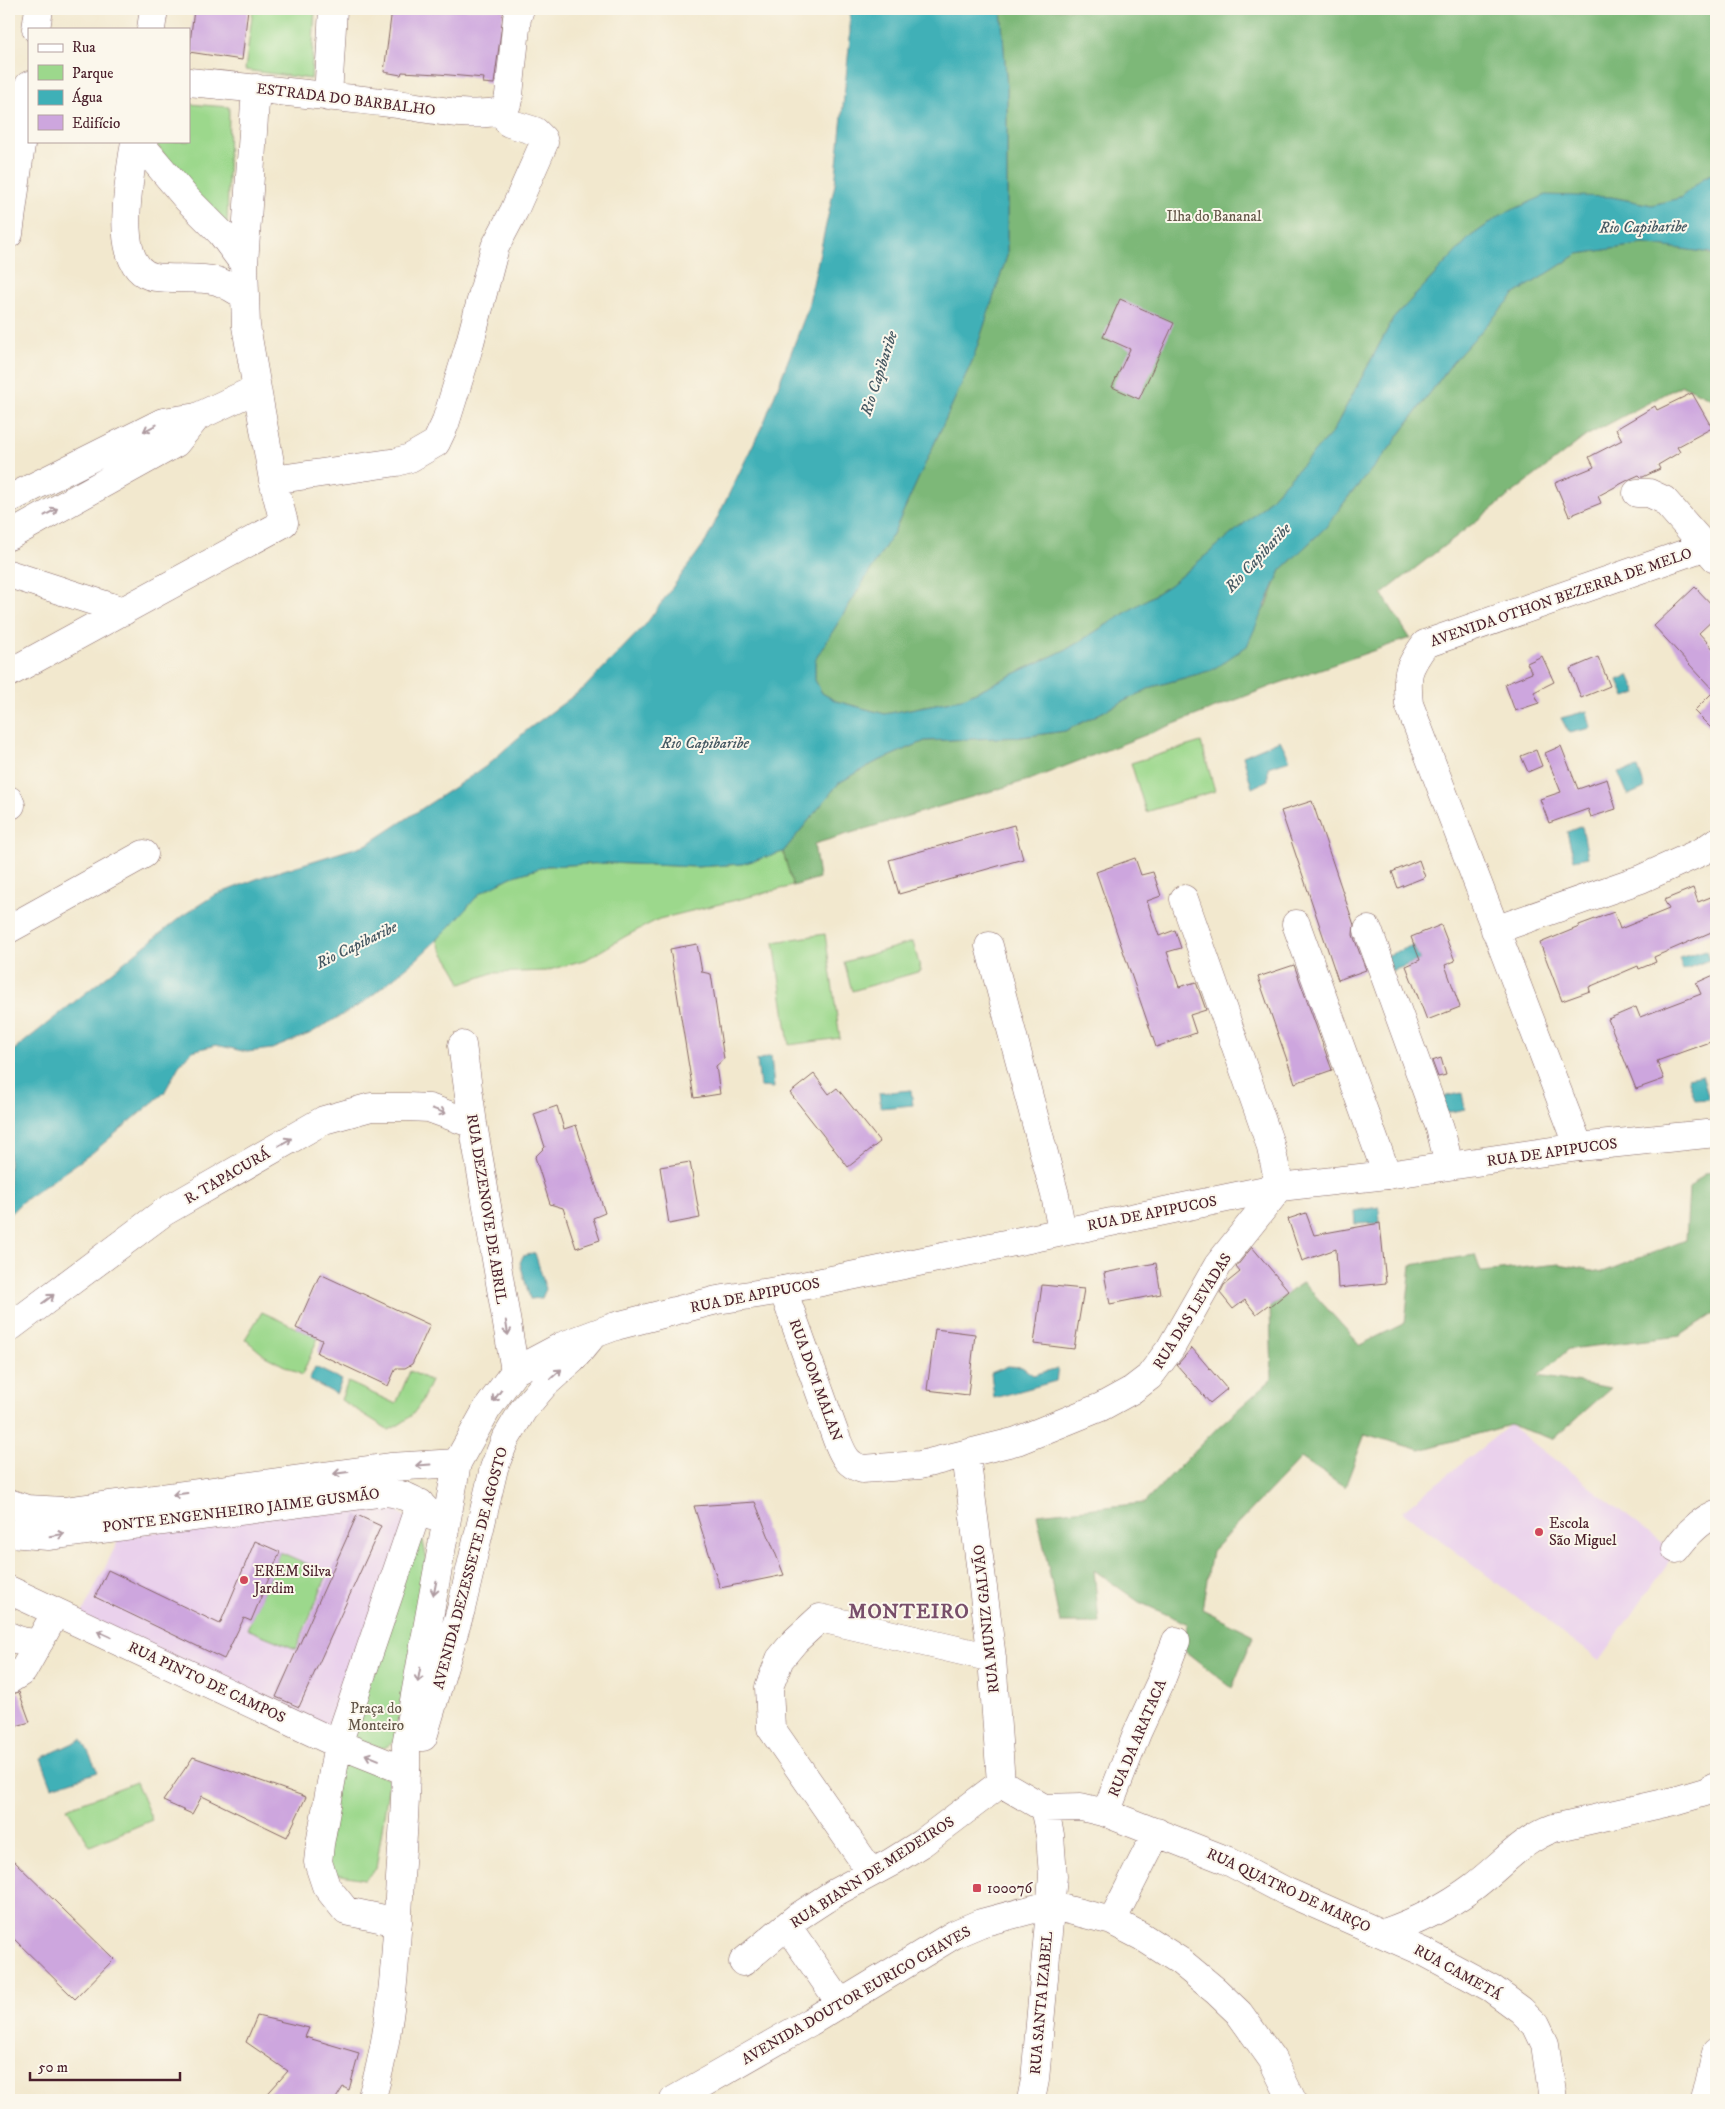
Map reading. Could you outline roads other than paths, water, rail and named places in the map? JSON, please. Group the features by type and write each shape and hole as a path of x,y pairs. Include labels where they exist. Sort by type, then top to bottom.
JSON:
{"street":[{"path":"36,28 39,9"},
{"path":"151,28 154,9"},
{"path":"328,97 333,9"},
{"path":"273,480 397,462 410,458 436,443 445,424 468,350 495,247 514,211 544,143 543,139 535,132 509,123 502,111 509,96 517,18 520,9"},
{"name":"ESTRADA DO BARBALHO","path":"190,82 442,110 491,114 502,111"},
{"path":"9,673 284,523 273,480 246,326 244,264 256,88"},
{"path":"9,234 28,92"},
{"path":"136,142 125,218 132,260 142,271 153,277 216,281 244,294"},
{"path":"137,142 187,199 221,233 244,264"},
{"path":"9,500 163,422 197,417 256,389"},
{"path":"9,536 176,442 197,417"},
{"path":"1637,493 1649,493 1664,500 1710,553"},
{"name":"AVENIDA OTHON BEZERRA DE MELO","path":"1579,1147 1410,704 1407,685 1410,664 1425,644 1710,553"},
{"path":"9,574 124,611"},
{"path":"1495,930 1641,879 1703,851 1716,842"},
{"path":"9,929 144,854"},
{"path":"1184,899 1270,1144 1280,1187"},
{"path":"1296,924 1387,1175"},
{"path":"1368,930 1440,1128 1449,1165"},
{"path":"989,946 1055,1195 1062,1231"},
{"name":"RUA DEZENOVE DE ABRIL","path":"462,1045 473,1124 515,1371"},
{"name":"R. TAPACURÁ","path":"9,1328 164,1212 324,1120 371,1107 407,1107 429,1108 473,1124"},
{"name":"RUA DE APIPUCOS","path":"594,1333 717,1300 783,1290 1280,1187 1387,1175 1579,1147 1716,1133"},
{"name":"RUA DAS LEVADAS","path":"854,1466 868,1469 920,1465 966,1455 1017,1441 1059,1426 1101,1407 1132,1390 1150,1377 1170,1349 1218,1265 1280,1187"},
{"name":"RUA DOM MALAN","path":"783,1290 836,1440 846,1460 854,1466"},
{"name":"AVENIDA DEZESSETE DE AGOSTO","path":"371,2100 387,2037 398,1922 406,1745 456,1463 487,1409 515,1371 562,1346 594,1333"},
{"name":"AVENIDA DEZESSETE DE AGOSTO","path":"406,1771 423,1737 461,1609 494,1468 505,1440 523,1410 544,1385 572,1360 594,1333"},
{"name":"RUA MUNIZ GALVÃO","path":"966,1455 992,1658 1001,1783"},
{"path":"456,1463 462,1487 460,1552 456,1593 461,1609"},
{"name":"PONTE ENGENHEIRO JAIME GUSMÃO","path":"9,1533 48,1536 388,1479 456,1463"},
{"name":"PONTE ENGENHEIRO JAIME GUSMÃO","path":"9,1503 27,1509 64,1511 388,1479"},
{"name":"PONTE ENGENHEIRO JAIME GUSMÃO","path":"388,1479 404,1495 420,1503"},
{"path":"398,1922 346,1911 326,1886 321,1874 318,1862 320,1844 338,1744 420,1503 426,1508 435,1523 442,1549"},
{"path":"1676,1549 1687,1534 1708,1517 1716,1514"},
{"name":"RUA PINTO DE CAMPOS","path":"9,1590 338,1744 406,1771"},
{"path":"9,1680 23,1671 56,1612"},
{"path":"871,1872 771,1728 769,1687 780,1659 801,1635 820,1618 992,1658"},
{"path":"9,1636 20,1641 32,1643 40,1641"},
{"name":"RUA DA ARATACA","path":"1157,1832 1106,1812 1176,1640"},
{"path":"1001,1783 1044,1808 1081,1807 1106,1812"},
{"name":"RUA BIANN DE MEDEIROS","path":"743,1962 787,1926 836,1892 890,1863 922,1843 1001,1783"},
{"name":"RUA QUATRO DE MARÇO","path":"1157,1832 1226,1860 1285,1891 1384,1934 1413,1923 1438,1910 1474,1886 1522,1844 1538,1834 1554,1828 1678,1800 1705,1792 1716,1786"},
{"path":"1044,1808 1050,1835 1053,1876 1049,1905"},
{"path":"1112,1921 1157,1832"},
{"name":"AVENIDA DOUTOR EURICO CHAVES","path":"674,2100 841,2004 955,1934 982,1923 1049,1905 1112,1921 1180,1961 1216,1990 1239,2013 1272,2059 1292,2100"},
{"name":"RUA SANTA IZABEL","path":"1031,2100 1035,2080 1049,1905"},
{"path":"787,1926 841,2004"},
{"name":"RUA CAMETÁ","path":"1384,1934 1426,1953 1492,1988 1521,2010 1536,2025 1545,2044 1553,2100"},
{"path":"1706,2100 1716,2053"}],"water":[{"name":"Rio Capibaribe","path":"850,9 1001,9 1007,89 1007,256 973,359 893,534 815,660 815,680 822,693 836,701 885,714 961,699 1069,648 1170,585 1258,512 1332,433 1393,319 1470,237 1501,215 1546,195 1611,197 1652,205 1680,198 1705,177 1716,172 1716,256 1711,253 1644,244 1578,254 1515,294 1452,363 1389,449 1349,496 1326,527 1281,570 1247,646 1212,670 1152,687 1065,731 1021,737 925,741 874,763 839,783 783,852 742,864 696,867 609,863 547,866 511,877 480,893 450,927 418,958 363,1003 309,1034 272,1049 247,1052 216,1045 192,1051 180,1064 164,1093 92,1153 23,1201 9,1215 9,1054 182,916 213,896 264,876 368,844 485,767 527,730 584,688 646,624 706,541 765,420 807,311 835,184 850,38"},
{"path":"1629,675 1637,693 1625,697 1618,680"},
{"path":"1587,711 1591,728 1569,733 1561,718"},
{"path":"1280,740 1290,760 1268,767 1268,780 1252,788 1243,756"},
{"path":"1638,768 1645,788 1628,795 1618,772"},
{"path":"1582,826 1588,857 1574,860 1567,832"},
{"path":"1413,945 1420,960 1392,971 1386,956"},
{"path":"1706,950 1709,960 1683,970 1679,958"},
{"path":"771,1056 774,1088 760,1087 757,1060"},
{"path":"1702,1075 1709,1099 1695,1100 1688,1078"},
{"path":"911,1090 913,1105 881,1108 879,1093"},
{"path":"1462,1093 1465,1109 1445,1113 1441,1097"},
{"path":"1379,1207 1380,1223 1355,1224 1354,1211"},
{"path":"535,1253 546,1289 542,1298 530,1299 520,1263 523,1256"},
{"path":"1008,1366 1022,1367 1033,1375 1058,1368 1056,1381 994,1398 991,1373"},
{"path":"315,1367 342,1380 336,1394 309,1380"},
{"path":"82,1739 98,1772 52,1787 41,1758"}],"place":[{"name":"Escola São Miguel","path":"1539,1532"},
{"name":"EREM Silva Jardim","path":"244,1580"},
{"name":"100076","path":"977,1888"}],"district":[{"name":"MONTEIRO","path":"909,1611"}],"park label":[{"name":"Ilha do Bananal","path":"1214,216"},
{"name":"Praça do Monteiro","path":"376,1716"}]}
